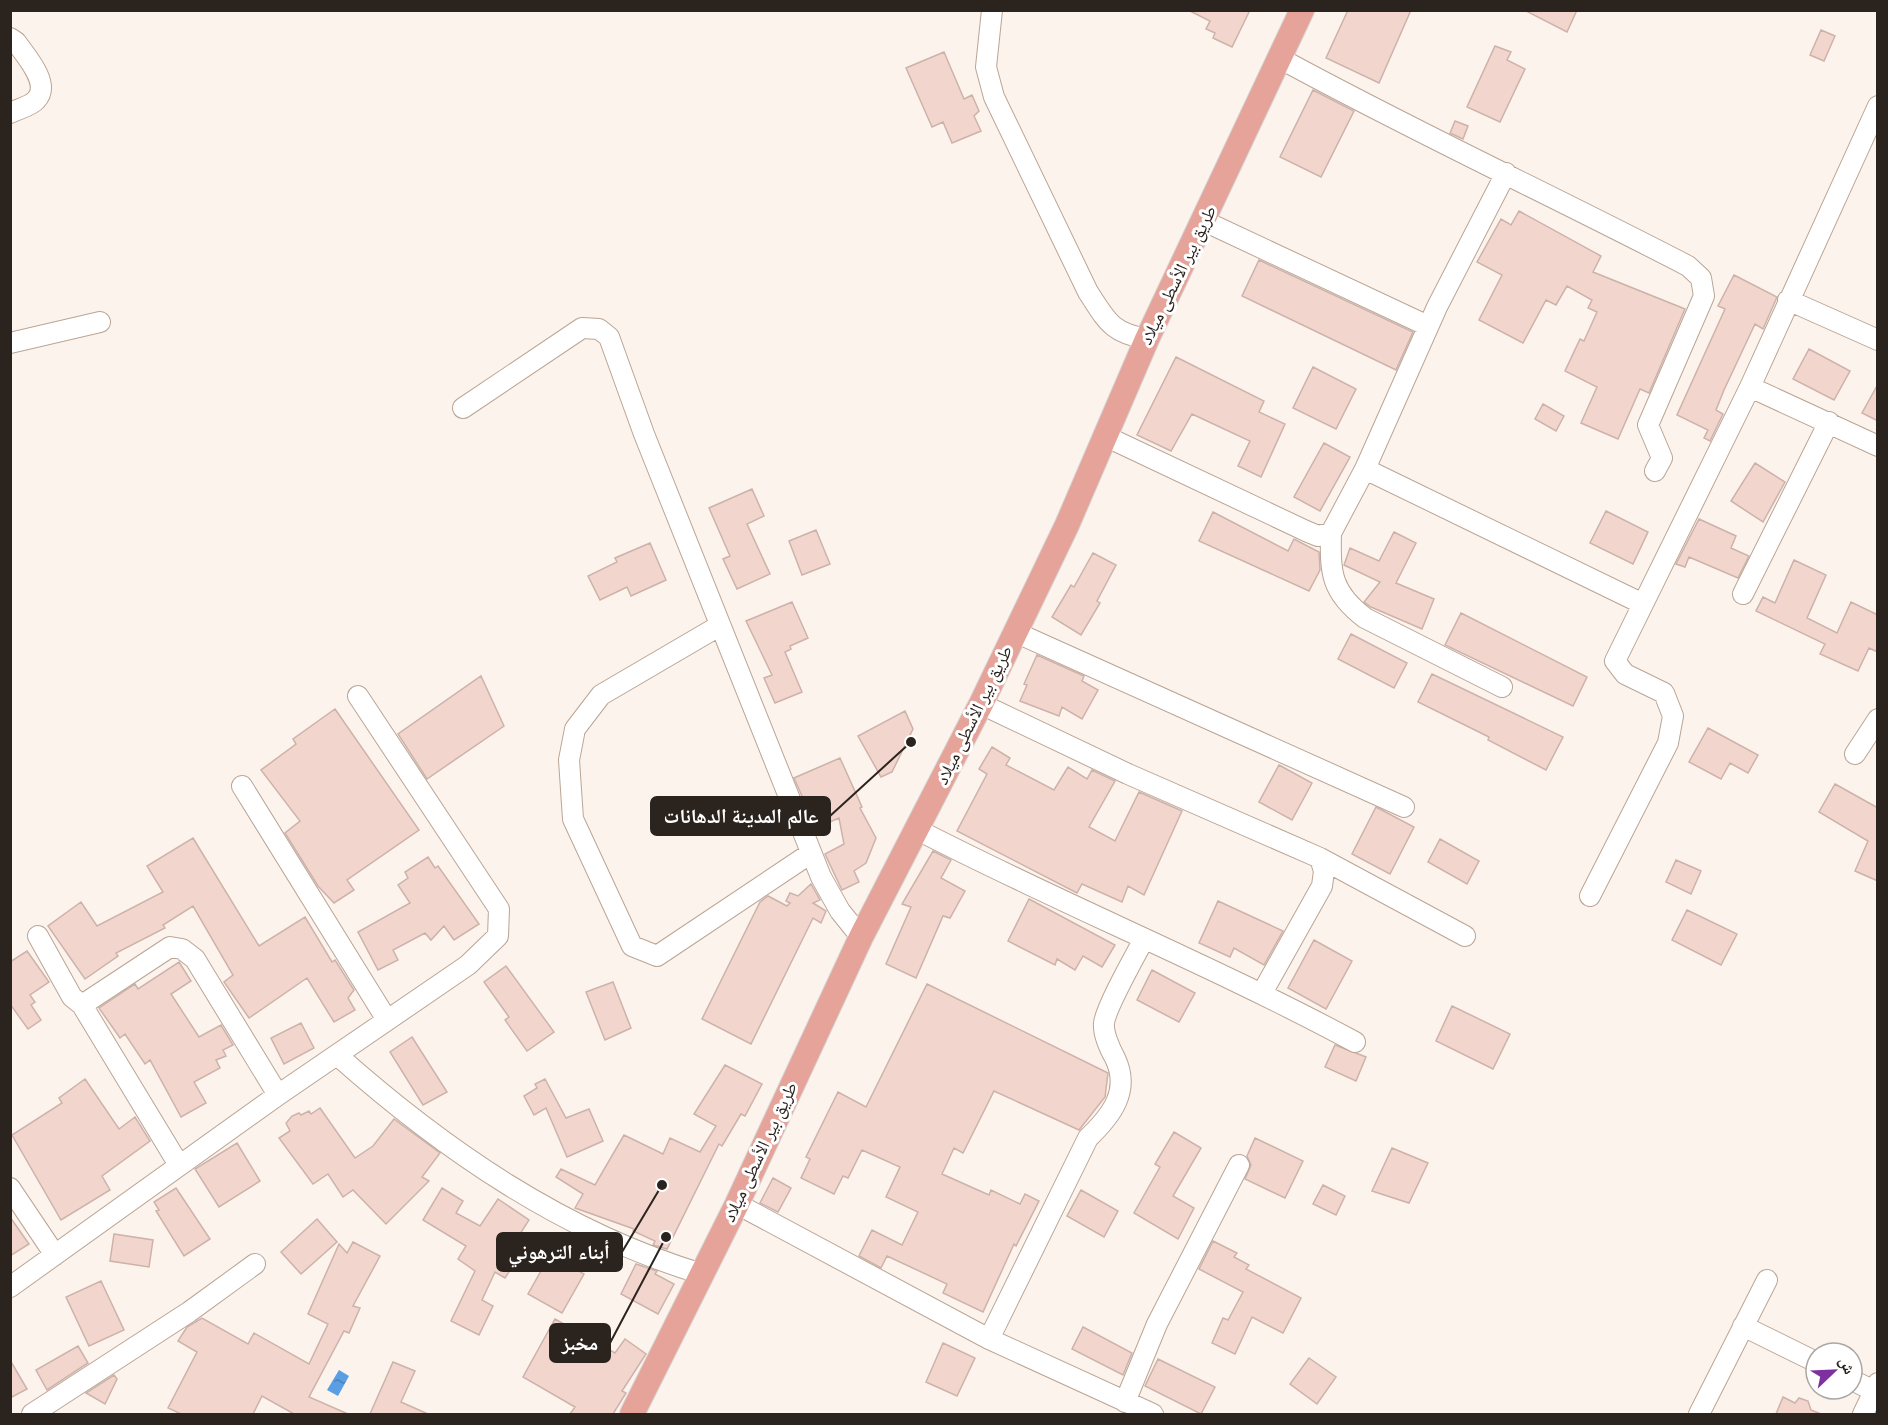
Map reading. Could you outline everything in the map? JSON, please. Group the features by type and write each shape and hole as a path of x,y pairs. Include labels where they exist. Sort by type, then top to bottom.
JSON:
{"main road":[{"name":"طريق بير الأسطى ميلاد","path":"633,1414 737,1204 861,937 981,704 1105,436 1147,339 1281,59 1302,10"}],"street":[{"path":"992,10 986,67 994,97 1088,292 1106,321 1124,335 1147,339"},
{"path":"10,38 39,77 41,90 36,100 10,113"},
{"path":"1281,59 1391,119 1506,173 1688,266 1701,278 1704,296 1648,425 1662,458 1655,471"},
{"path":"1590,896 1668,743 1673,716 1664,693 1625,674 1615,661 1749,387 1878,106"},
{"path":"1502,687 1365,618 1348,604 1330,570 1331,533 1365,469 1428,326 1506,173"},
{"path":"1204,221 1428,326"},
{"path":"1788,300 1878,340"},
{"path":"10,343 100,322"},
{"path":"463,408 582,328 599,329 609,337 719,626 811,852 840,911 861,937"},
{"path":"1749,387 1878,446"},
{"path":"1743,594 1829,422"},
{"path":"1105,436 1306,531 1318,536 1331,533"},
{"path":"1365,469 1643,604"},
{"path":"719,626 601,695 575,729 569,760 573,819 632,946 657,956 811,852"},
{"path":"1015,632 1404,807"},
{"path":"10,1287 278,1095 468,965 498,936 499,909 358,696"},
{"path":"981,704 1128,774 1320,858 1465,936"},
{"path":"1856,754 1878,719"},
{"path":"242,786 387,1020"},
{"path":"916,829 1000,872 1262,993 1355,1042"},
{"path":"1262,993 1322,886 1324,872 1320,858"},
{"path":"38,936 72,997 81,1005 179,1165"},
{"path":"989,1339 1088,1138 1112,1113 1121,1092 1120,1068 1110,1048 1104,1023 1144,939"},
{"path":"81,1005 170,947 182,949 195,959 278,1095"},
{"path":"337,1055 401,1110 477,1167 619,1244 656,1260 702,1274"},
{"path":"1125,1402 1157,1324 1239,1165"},
{"path":"10,1188 55,1255"},
{"path":"737,1204 989,1339 1153,1414"},
{"path":"32,1414 179,1319 255,1264"},
{"path":"1699,1414 1767,1280"},
{"path":"1743,1326 1804,1356"},
{"path":"1863,1414 1876,1387"}],"water":[{"path":"339,1370 349,1376 338,1396 327,1390"}],"building":[{"path":"1188,10 1250,10 1232,47 1213,38 1215,33 1206,29 1210,21"},
{"path":"1348,10 1411,10 1379,83 1326,58"},
{"path":"1524,10 1577,10 1567,32"},
{"path":"1821,30 1835,36 1824,61 1810,55"},
{"path":"1495,46 1511,52 1507,60 1525,69 1500,122 1467,107"},
{"path":"944,52 964,99 972,95 979,111 974,116 981,131 952,143 943,122 932,127 906,68"},
{"path":"1313,90 1354,111 1321,177 1280,157"},
{"path":"1455,121 1468,126 1463,139 1450,133"},
{"path":"1519,211 1601,256 1593,272 1685,309 1649,393 1640,389 1618,439 1581,423 1597,387 1565,371 1580,339 1584,341 1597,312 1588,308 1592,300 1567,286 1556,305 1546,300 1523,343 1479,320 1502,275 1477,262 1501,219 1511,225"},
{"path":"1259,260 1413,332 1396,370 1242,296"},
{"path":"1734,275 1777,297 1763,329 1755,324 1724,390 1716,410 1723,414 1710,441 1704,438 1708,430 1677,415 1725,309 1718,306"},
{"path":"1809,349 1850,371 1834,400 1793,379"},
{"path":"1176,357 1264,401 1259,412 1285,424 1261,477 1238,466 1250,441 1192,414 1171,451 1137,435"},
{"path":"1313,367 1356,389 1336,429 1293,408"},
{"path":"1878,384 1878,421 1862,413"},
{"path":"1543,404 1564,416 1556,431 1535,419"},
{"path":"1324,443 1350,457 1320,511 1294,497"},
{"path":"1755,463 1785,482 1763,522 1731,501"},
{"path":"752,489 764,516 747,524 770,574 737,589 723,559 730,556 709,508"},
{"path":"1606,511 1648,532 1633,564 1590,543"},
{"path":"1213,512 1288,551 1294,539 1319,552 1320,570 1309,591 1199,541"},
{"path":"1699,519 1736,536 1731,548 1749,556 1738,578 1689,557 1685,567 1676,564"},
{"path":"816,530 830,564 802,575 789,541"},
{"path":"1394,532 1416,543 1396,583 1434,599 1422,629 1364,602 1380,582 1344,565 1350,548 1379,561"},
{"path":"650,543 666,580 631,596 627,587 600,600 588,576 617,562 615,558"},
{"path":"1093,553 1116,565 1097,601 1100,603 1081,635 1052,617 1071,585 1074,587"},
{"path":"1794,560 1826,575 1807,618 1837,633 1851,602 1878,615 1878,652 1869,648 1858,671 1820,654 1825,644 1756,611 1763,597 1775,603"},
{"path":"792,602 808,638 790,646 791,649 785,652 802,692 775,703 764,678 772,675 746,621"},
{"path":"1461,613 1587,677 1573,706 1445,645"},
{"path":"1351,634 1407,663 1394,688 1338,659"},
{"path":"1037,655 1084,676 1082,681 1098,690 1082,719 1062,707 1059,716 1020,701 1027,685 1024,684"},
{"path":"1432,674 1563,737 1546,770 1488,740 1489,737 1418,702"},
{"path":"481,676 504,726 427,779 398,734"},
{"path":"335,709 419,830 347,880 354,890 334,903 318,886 285,833 300,821 261,770 296,744 293,739"},
{"path":"905,711 913,729 892,772 881,777 858,736"},
{"path":"1708,728 1758,755 1748,773 1730,763 1721,779 1689,762"},
{"path":"992,747 1010,758 1006,765 1054,790 1068,767 1087,779 1092,770 1115,781 1089,827 1115,841 1139,792 1182,811 1144,895 1128,886 1122,902 1082,884 1077,893 957,831 987,774 979,769"},
{"path":"840,758 862,807 860,808 876,838 866,863 854,871 859,882 842,890 825,854 844,844 839,818 816,828 794,778"},
{"path":"1279,765 1312,783 1292,820 1259,802"},
{"path":"1835,784 1878,808 1878,881 1855,871 1868,841 1819,812"},
{"path":"1376,807 1414,827 1390,874 1352,854"},
{"path":"193,838 259,946 305,917 332,962 335,960 354,990 348,998 355,1010 334,1022 307,978 249,1018 224,982 233,975 193,906 163,925 165,928 116,953 118,956 85,979 48,926 81,902 97,926 163,892 147,866"},
{"path":"1440,839 1479,861 1467,884 1428,862"},
{"path":"933,851 951,860 941,878 965,891 950,918 943,916 916,978 886,964 911,907 902,904"},
{"path":"428,857 435,868 438,866 479,924 454,940 444,926 431,940 425,933 393,950 398,960 378,970 358,932 410,903 398,885 408,878 405,872"},
{"path":"1676,860 1701,871 1691,894 1666,882"},
{"path":"811,884 820,900 813,903 826,911 821,923 813,918 751,1044 702,1019 760,902 768,896 787,906 790,903 786,901 790,893 798,896"},
{"path":"1029,899 1115,945 1102,967 1083,956 1075,970 1057,959 1055,965 1008,941"},
{"path":"1218,901 1283,931 1264,965 1234,948 1230,957 1199,943"},
{"path":"1687,910 1737,934 1721,965 1672,940"},
{"path":"1314,940 1352,961 1326,1009 1288,988"},
{"path":"27,951 49,982 30,995 35,1002 31,1005 41,1020 28,1029 10,1004 10,962"},
{"path":"179,962 191,981 171,994 199,1037 221,1025 233,1045 223,1050 226,1056 216,1060 220,1068 194,1082 206,1103 181,1117 150,1060 145,1064 125,1034 120,1038 99,1008 135,984 138,989"},
{"path":"506,966 554,1032 527,1051 505,1020 509,1017 484,982"},
{"path":"1152,970 1195,993 1179,1022 1137,1000"},
{"path":"613,982 631,1028 605,1040 586,992"},
{"path":"927,984 1108,1073 1105,1097 1079,1130 994,1091 963,1153 954,1148 942,1174 989,1195 991,1190 1020,1204 1025,1194 1039,1201 1016,1246 1014,1244 983,1312 943,1293 947,1284 887,1256 881,1268 859,1256 872,1230 902,1245 918,1212 886,1197 900,1167 862,1150 848,1178 843,1176 834,1194 801,1178 810,1159 806,1157 838,1092 866,1107"},
{"path":"1452,1006 1510,1034 1493,1069 1436,1041"},
{"path":"301,1023 314,1048 284,1064 271,1038"},
{"path":"412,1037 447,1092 423,1105 390,1052"},
{"path":"1335,1045 1366,1057 1356,1081 1325,1067"},
{"path":"725,1065 762,1084 745,1116 741,1114 722,1146 719,1144 667,1249 653,1245 655,1241 633,1231 634,1229 575,1208 583,1194 556,1177 561,1169 595,1185 624,1135 663,1154 670,1138 700,1152 716,1126 694,1114"},
{"path":"85,1079 119,1129 135,1117 150,1141 102,1176 110,1190 61,1220 12,1135 62,1103 59,1098"},
{"path":"545,1079 566,1118 589,1109 603,1141 567,1157 546,1108 534,1115 524,1096 537,1088 535,1084"},
{"path":"320,1108 355,1158 373,1146 394,1119 440,1153 422,1177 429,1181 386,1224 353,1190 343,1197 328,1174 313,1184 279,1138 290,1131 286,1123 292,1116 309,1111 311,1114"},
{"path":"1174,1132 1201,1148 1173,1196 1194,1208 1178,1239 1134,1213 1160,1167 1155,1164"},
{"path":"1255,1138 1303,1161 1285,1198 1245,1179 1251,1165 1247,1156"},
{"path":"237,1143 260,1181 219,1207 195,1169"},
{"path":"1392,1148 1428,1163 1409,1203 1372,1191"},
{"path":"773,1178 791,1188 778,1212 760,1203"},
{"path":"1323,1185 1345,1196 1336,1215 1313,1204"},
{"path":"176,1188 210,1239 184,1256 156,1211 159,1210 154,1202"},
{"path":"442,1188 463,1201 456,1213 480,1226 498,1199 529,1220 511,1248 520,1255 505,1278 495,1272 482,1300 493,1306 479,1335 451,1321 475,1271 458,1259 466,1246 423,1220"},
{"path":"1081,1190 1118,1211 1104,1237 1067,1216"},
{"path":"10,1217 29,1244 10,1256"},
{"path":"317,1219 337,1242 301,1274 281,1252"},
{"path":"114,1234 153,1240 149,1267 110,1261"},
{"path":"1213,1241 1237,1253 1234,1257 1249,1265 1246,1269 1301,1298 1283,1333 1252,1317 1235,1354 1212,1343 1223,1318 1228,1320 1243,1292 1199,1269"},
{"path":"353,1242 380,1256 353,1306 360,1308 349,1333 344,1331 309,1397 348,1414 294,1414 262,1396 253,1414 181,1414 168,1408 197,1352 178,1341 187,1327 202,1318 248,1344 254,1333 309,1364 328,1324 308,1314 339,1244 347,1253"},
{"path":"550,1255 584,1274 562,1313 528,1294"},
{"path":"636,1264 657,1271 655,1274 674,1284 658,1314 621,1294"},
{"path":"101,1281 124,1330 89,1346 66,1297"},
{"path":"555,1319 615,1353 625,1339 646,1354 622,1391 626,1393 613,1414 570,1414 575,1407 523,1377"},
{"path":"1083,1327 1132,1353 1123,1375 1072,1349"},
{"path":"943,1343 975,1358 957,1396 926,1382"},
{"path":"78,1346 88,1363 47,1390 36,1370"},
{"path":"1309,1358 1336,1377 1317,1404 1290,1384"},
{"path":"1158,1359 1215,1387 1201,1414 1145,1386"},
{"path":"10,1360 27,1389 10,1398"},
{"path":"393,1362 415,1371 401,1402 428,1414 370,1414"},
{"path":"114,1375 117,1379 105,1404 86,1393"},
{"path":"1783,1397 1795,1403 1799,1398 1808,1401 1811,1410 1821,1414 1776,1414"}],"place":[{"name":"عالم المدينة الدهانات","path":"911,742"},
{"name":"أبناء الترهوني","path":"662,1185"},
{"name":"مخبز","path":"666,1237"}]}
